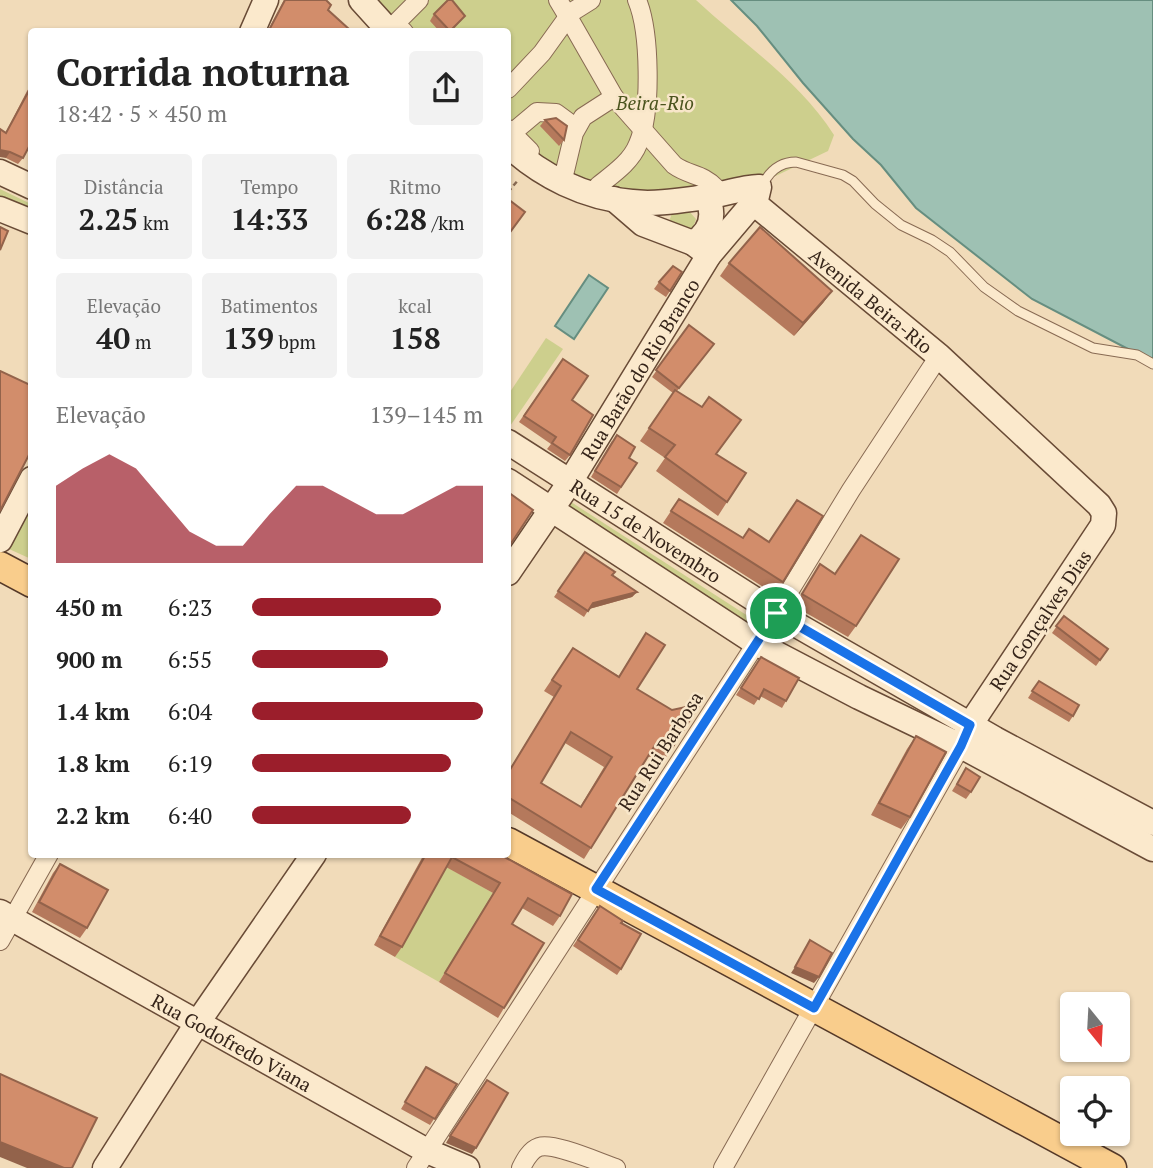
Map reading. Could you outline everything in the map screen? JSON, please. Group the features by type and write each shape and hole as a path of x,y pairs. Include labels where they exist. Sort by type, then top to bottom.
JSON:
{"main road":[{"path":"0,566 28,581"},
{"path":"511,844 1112,1168"}],"street":[{"path":"254,28 266,0"},
{"path":"361,0 386,28"},
{"path":"400,28 395,24 419,0"},
{"path":"562,8 591,0"},
{"path":"606,193 638,144 643,127 646,38 637,0"},
{"path":"511,86 542,53 562,8"},
{"path":"562,8 614,97 674,165 682,171 707,179 712,212 709,227 699,239 701,249"},
{"path":"564,175 574,133 583,117 614,97"},
{"path":"511,134 537,112 556,113 571,124"},
{"path":"511,138 564,175 633,203 756,186 756,190"},
{"path":"511,139 529,165 560,183 637,197 711,193"},
{"path":"0,172 28,185"},
{"name":"Rua Barão do Rio Branco","path":"511,569 570,482 701,249 756,190"},
{"name":"Avenida Beira-Rio","path":"756,190 939,356 1099,505 1104,513"},
{"path":"606,193 638,221 701,249"},
{"path":"658,201 654,216 658,231"},
{"path":"0,209 28,220"},
{"name":"Rua Rui Barbosa","path":"421,1159 776,613 851,490 939,356"},
{"name":"Rua 15 de Novembro","path":"511,444 965,736 1153,849"},
{"name":"Rua 15 de Novembro","path":"511,483 756,643 859,697 965,736 1153,823"},
{"path":"0,540 28,487"},
{"name":"Rua Gonçalves Dias","path":"723,1168 965,736 1103,525 1104,513"},
{"path":"4,924 46,858"},
{"path":"105,1168 198,1021 311,858"},
{"name":"Rua Godofredo Viana","path":"4,924 198,1021 421,1159 467,1168"},
{"path":"521,1168 528,1154 539,1147 551,1146 616,1168"}],"lane":[{"path":"756,190 774,169 788,162 843,175 901,225 950,252 984,287 1018,311 1093,348 1137,355 1153,364"}],"green space":[{"name":"Beira-Rio","path":"371,0 696,0 770,63 820,115 834,135 828,151 763,182 662,208 564,175 511,131 511,28 401,28"},
{"path":"0,189 28,203 28,218 0,206"},
{"path":"688,210 696,219 692,231 669,222 672,213"},
{"path":"546,338 563,349 511,425 511,390"},
{"path":"571,502 751,618 746,629 567,507"},
{"path":"28,513 28,558 9,549"},
{"path":"445,866 493,893 439,982 395,957"}],"shaded area":[{"path":"731,0 1153,0 1153,362 1032,299 916,208 881,165 853,139 757,26"},
{"path":"589,275 608,288 574,339 555,326"}],"building":[{"path":"285,0 326,0 331,5 328,10 348,28 270,28"},
{"path":"448,0 452,0 465,16 453,28 447,28 434,14"},
{"path":"28,92 28,149 23,158 0,150 0,129 6,133"},
{"path":"556,118 567,126 564,140 545,120"},
{"path":"511,201 525,212 511,231"},
{"path":"0,227 8,231 0,250"},
{"path":"760,227 832,291 803,323 729,263"},
{"path":"673,266 682,272 670,291 659,282"},
{"path":"689,325 714,344 679,388 656,370"},
{"path":"563,359 588,376 572,400 593,415 570,455 552,443 556,437 524,416"},
{"path":"0,371 28,384 28,457 0,511"},
{"path":"675,390 702,407 709,397 741,420 716,454 746,473 727,502 665,457 675,445 649,428"},
{"path":"617,435 635,447 629,458 637,463 621,487 595,471"},
{"path":"511,494 533,510 511,543"},
{"path":"679,499 743,538 749,529 769,542 797,500 823,516 783,582 671,511"},
{"path":"861,535 899,559 856,626 802,594 820,564 835,574"},
{"path":"585,552 615,572 612,575 637,592 593,603 588,611 558,591"},
{"path":"1064,616 1108,649 1100,660 1056,626"},
{"path":"646,633 665,645 637,689 672,710 700,704 669,753 655,745 591,848 511,799 511,768 561,686 552,680 573,648 619,677","holes":["571,732 612,757 581,807 541,783"]},
{"path":"761,657 799,678 786,701 764,689 759,699 741,688"},
{"path":"1039,681 1079,705 1073,716 1032,691"},
{"path":"916,736 946,752 910,817 879,803"},
{"path":"966,768 980,777 971,792 957,784"},
{"path":"424,858 451,858 402,947 380,936"},
{"path":"454,858 506,858 572,894 560,916 528,898 512,924 544,943 504,1008 445,973 500,883"},
{"path":"60,864 108,890 87,928 39,902"},
{"path":"600,906 623,921 621,923 641,934 621,969 578,940"},
{"path":"810,940 832,953 819,977 795,967"},
{"path":"426,1067 457,1084 435,1119 405,1102"},
{"path":"0,1074 97,1118 72,1168 64,1168 0,1142"},
{"path":"487,1080 508,1093 476,1148 450,1136"}],"route":[{"path":"776,613 970,725 961,746 814,1008 596,889 776,613"}]}
